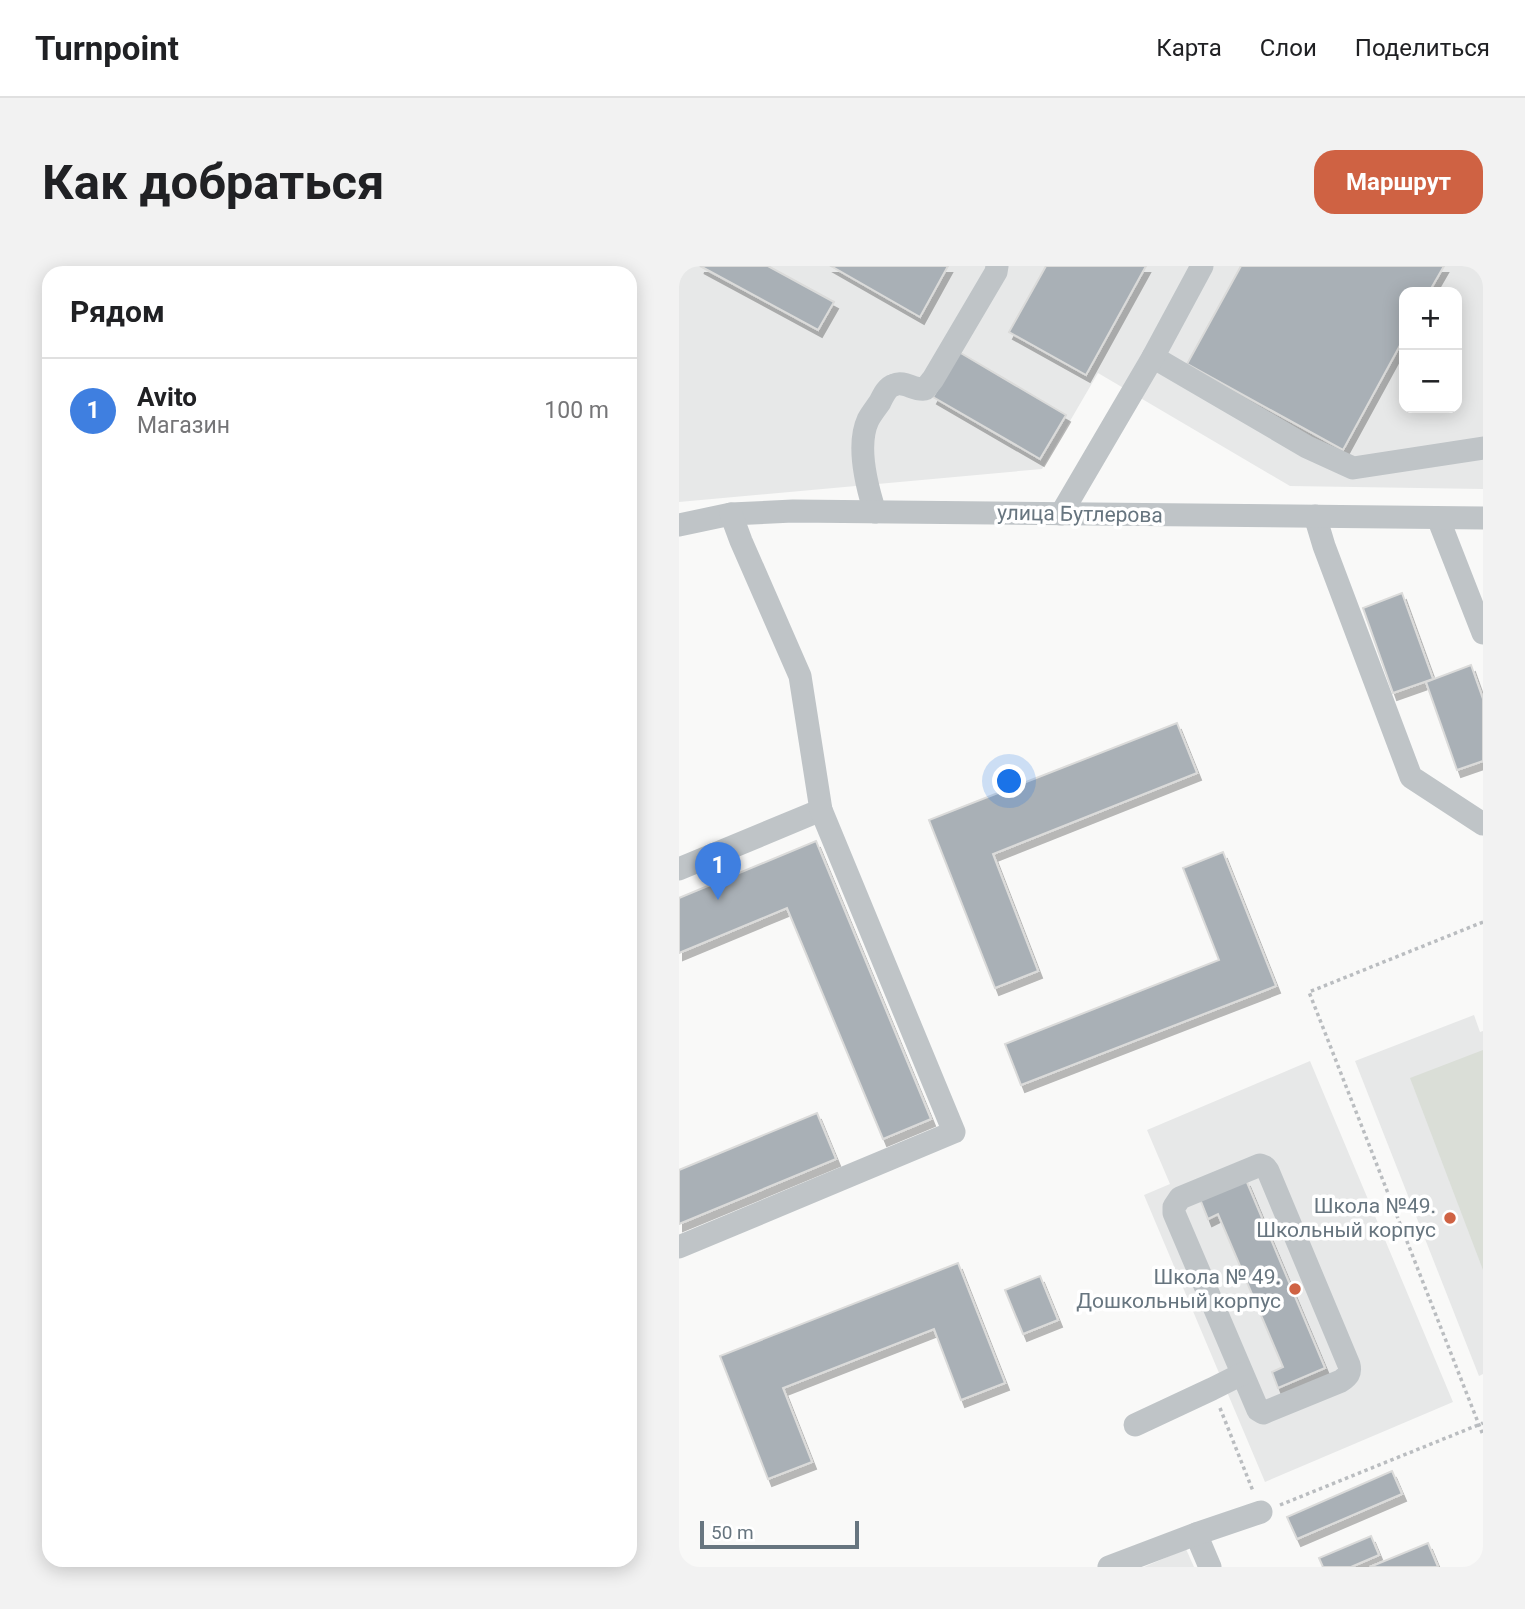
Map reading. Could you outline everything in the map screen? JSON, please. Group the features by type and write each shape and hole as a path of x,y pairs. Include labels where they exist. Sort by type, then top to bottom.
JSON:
{"street":[{"path":"875,512 867,485 863,445 867,422 886,392 894,385 904,384 918,390 925,389 996,272 997,266"},
{"path":"1061,514 1153,357 1202,266"},
{"path":"1153,357 1307,447 1353,468 1483,447"},
{"name":"улица Бутлерова","path":"679,524 731,514 793,511 1483,518"},
{"path":"679,1247 954,1132 821,810 800,676 731,514"},
{"path":"1315,516 1411,777 1483,824"},
{"path":"1438,518 1483,633"},
{"path":"679,869 821,810"},
{"path":"1260,1165 1268,1171 1350,1370 1348,1376 1341,1381 1263,1413 1258,1410 1242,1374 1174,1213 1174,1207 1180,1198 1260,1165"},
{"path":"1135,1425 1242,1374"},
{"path":"1109,1567 1261,1512"},
{"path":"1196,1534 1210,1567"}],"path":[{"path":"1483,922 1309,992 1483,1434"},
{"path":"1212,1389 1261,1512 1481,1424"}],"shaded area":[{"path":"679,266 1483,266 1483,489 1290,486 1098,373 1042,469 679,502"},
{"name":"Школа №49. Школьный корпус","path":"1474,1015 1480,1032 1483,1031 1483,1374 1479,1376 1355,1061"},
{"path":"1483,1050 1483,1270 1410,1078"},
{"name":"Школа № 49. Дошкольный корпус","path":"1310,1061 1453,1402 1265,1482 1144,1195 1170,1184 1147,1130"},
{"path":"1186,1549 1194,1567 1144,1567"}],"building":[{"path":"700,266 768,266 834,302 818,330"},
{"path":"831,266 948,266 920,317"},
{"path":"1046,266 1146,266 1086,375 1009,332"},
{"path":"1241,266 1444,266 1432,287 1399,287 1399,347 1343,450 1187,364"},
{"path":"959,352 1066,415 1040,459 933,397"},
{"path":"1402,593 1433,679 1393,693 1363,608"},
{"path":"1471,665 1483,699 1483,761 1457,770 1426,682"},
{"path":"1177,723 1197,773 993,854 1038,971 995,988 929,820"},
{"path":"816,841 931,1119 883,1139 787,908 679,953 679,898"},
{"path":"1223,852 1276,986 1021,1085 1005,1044 1219,960 1183,868"},
{"path":"817,1113 836,1159 679,1224 679,1170"},
{"path":"1246,1180 1325,1368 1278,1388 1272,1372 1283,1367 1218,1214 1208,1219 1200,1199"},
{"path":"958,1263 1005,1383 961,1400 934,1329 783,1388 812,1462 768,1479 720,1356"},
{"path":"1040,1276 1058,1320 1023,1334 1005,1290"},
{"path":"1392,1471 1402,1494 1297,1539 1287,1517"},
{"path":"1371,1536 1379,1555 1351,1567 1323,1567 1319,1558"},
{"path":"1428,1543 1438,1567 1370,1567"}],"place":[{"name":"Avito","path":"718,900"},
{"name":"Школа №49. Школьный корпус","path":"1450,1218"},
{"name":"Школа № 49. Дошкольный корпус","path":"1295,1289"}]}
